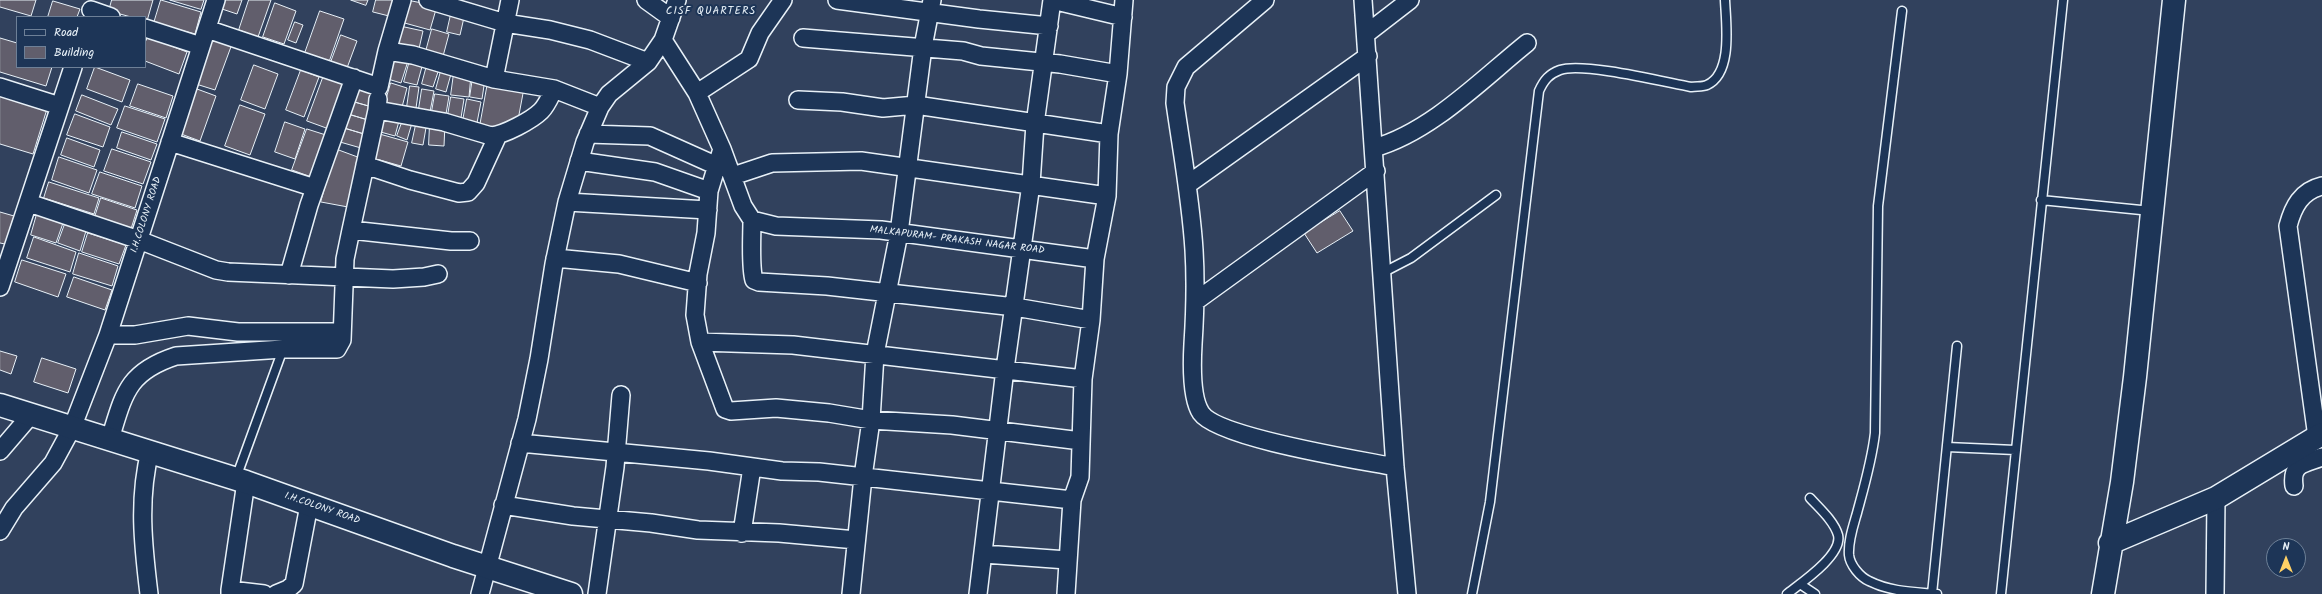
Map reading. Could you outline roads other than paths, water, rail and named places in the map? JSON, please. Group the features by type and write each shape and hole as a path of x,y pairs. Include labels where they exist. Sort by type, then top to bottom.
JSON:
{"street":[{"name":"I.H.COLONY ROAD","path":"72,428 108,335 216,0"},
{"path":"110,439 127,389 141,373 153,365 176,356 283,349 337,349 341,345 344,276 351,230 377,110 379,87 387,51 402,0"},
{"path":"428,0 505,23 550,30 590,40 648,62"},
{"path":"494,79 510,0"},
{"path":"646,0 671,18"},
{"path":"480,594 503,505 513,476 539,359 555,258 567,202 579,161 588,134 600,107 609,94 648,62 664,40 677,0"},
{"path":"697,93 749,59 760,32 783,0"},
{"path":"837,0 932,6 1049,26"},
{"path":"978,594 1005,369 1015,307 1031,184 1035,124 1052,0 1123,17"},
{"path":"1066,594 1072,500 1080,477 1082,379 1091,320 1094,259 1107,196 1109,134 1118,74 1124,0"},
{"path":"1265,0 1186,67 1176,87 1175,103 1187,185 1194,250 1196,301 1192,372 1202,413 1220,425 1247,436 1395,467"},
{"path":"1363,0 1376,171 1395,467 1407,594"},
{"path":"1366,34 1410,0"},
{"path":"2103,594 2110,542 2122,482 2135,378 2151,211 2174,0"},
{"path":"851,594 863,477 871,420 876,354 886,293 899,233 923,47 932,6"},
{"path":"91,9 108,16"},
{"path":"146,28 201,46"},
{"path":"206,29 379,87"},
{"path":"803,38 963,51 981,56 1044,62 1118,74"},
{"path":"664,40 697,93 733,176 743,206 752,220 752,272 754,280 773,284 827,286 1015,307 1091,320"},
{"path":"1374,148 1395,142 1432,120 1527,43"},
{"path":"387,51 413,55 494,79 554,89 600,107"},
{"path":"1187,185 1368,56"},
{"path":"0,287 73,68"},
{"path":"289,275 315,188 354,78"},
{"path":"0,86 60,106"},
{"path":"377,110 444,122 486,135 498,135 530,119 541,111 554,89"},
{"path":"798,100 842,102 883,108 916,105 1109,134"},
{"path":"588,134 650,136 717,166"},
{"path":"365,165 410,180 459,193 468,192 476,183 498,135"},
{"path":"170,142 315,188"},
{"path":"722,149 709,191 695,315 700,342 725,409 731,411 776,408 829,413 871,420 952,425 1081,442"},
{"path":"579,161 655,172 709,191"},
{"path":"733,176 772,163 861,161 1107,196"},
{"path":"1196,301 1376,171"},
{"path":"2294,486 2293,476 2295,469 2320,442 2288,226 2291,212 2298,200 2309,191 2322,186"},
{"path":"567,202 708,210"},
{"path":"29,203 139,240 216,270 244,274 344,276 393,279 424,277 438,274"},
{"name":"MALKAPURAM- PRAKASH NAGAR ROAD","path":"752,220 776,226 881,230 1094,259"},
{"path":"351,230 451,241 470,241"},
{"path":"555,258 619,264 698,283"},
{"path":"108,335 135,335 188,326 238,332 342,332"},
{"path":"700,342 793,345 1082,379"},
{"path":"597,594 616,452 621,394"},
{"name":"I.H.COLONY ROAD","path":"0,405 30,416 150,451 241,481 488,567 571,594"},
{"path":"0,451 30,416"},
{"path":"0,532 14,508 53,463 72,428"},
{"path":"2110,542 2216,498 2320,442"},
{"path":"520,444 616,452 752,467 863,477 1072,500"},
{"path":"149,594 142,529 142,506 144,480 150,451"},
{"path":"742,533 752,467"},
{"path":"241,481 230,592 264,594"},
{"path":"2214,594 2216,498"},
{"path":"276,594 288,589 294,584 309,505"},
{"path":"503,505 573,516 606,518 698,530 742,533 779,533 856,540"},
{"path":"984,554 1067,560"}],"lane":[{"path":"1472,594 1490,502 1539,91 1545,79 1561,70 1583,68 1691,87 1706,85 1717,77 1726,56 1725,0"},
{"path":"2001,594 2063,0"},
{"path":"1902,11 1878,206 1873,452 1850,540 1849,556 1856,571 1867,581 1884,591 1938,594"},
{"path":"1382,273 1411,258 1496,195"},
{"path":"2041,200 2151,211"},
{"path":"1932,594 1957,346"},
{"path":"241,481 283,349"},
{"path":"1947,447 2015,450"},
{"path":"1787,594 1830,557 1838,545 1838,535 1828,518 1810,498"},
{"path":"1800,584 1815,594"}],"district":[{"name":"CISF QUARTERS","path":"711,12"}]}
